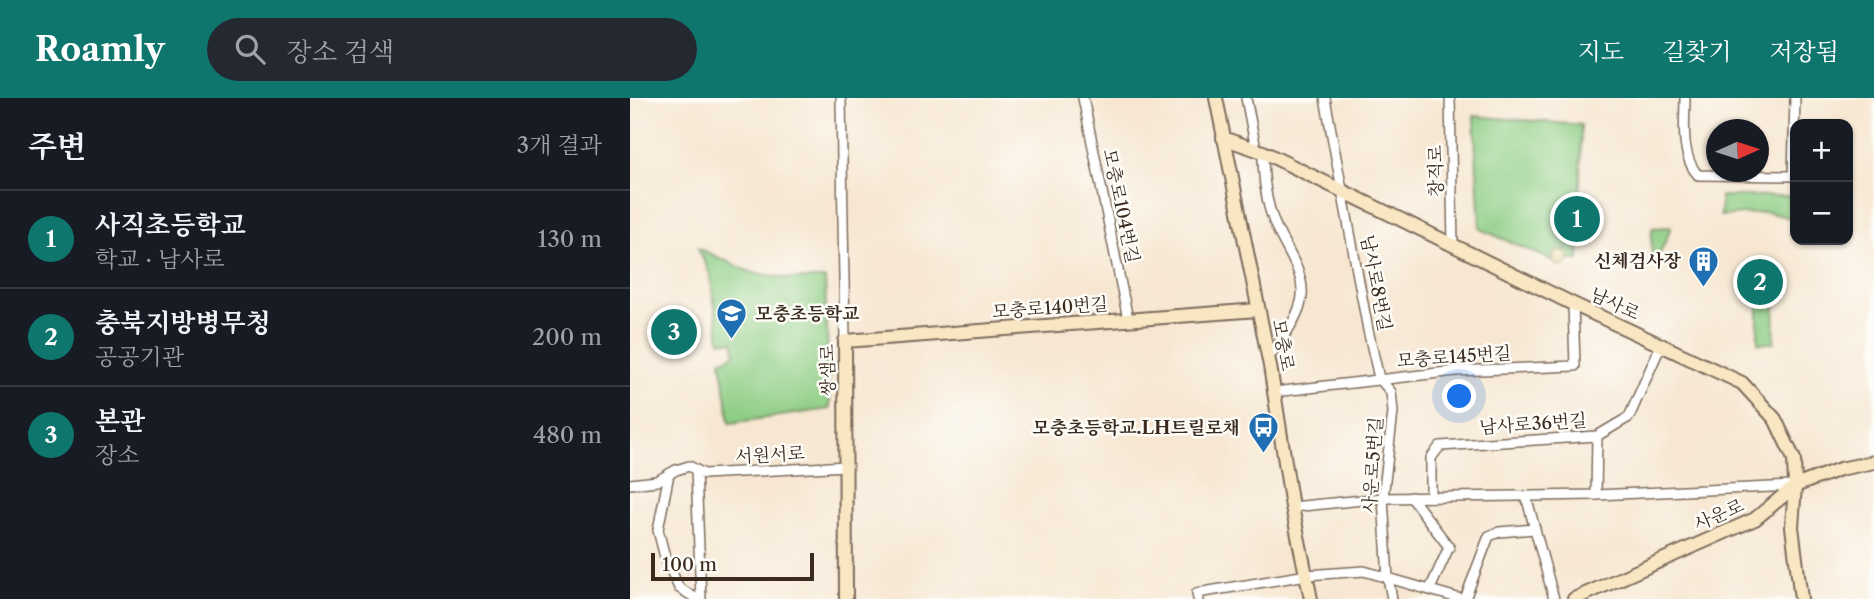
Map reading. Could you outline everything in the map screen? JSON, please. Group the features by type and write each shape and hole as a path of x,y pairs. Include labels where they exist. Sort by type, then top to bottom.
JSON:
{"street":[{"name":"쌍샘로","path":"841,98 846,599"},
{"name":"모충로104번길","path":"1083,98 1128,319"},
{"name":"모충로","path":"1216,98 1268,358 1292,507 1311,599"},
{"path":"1246,98 1260,151 1267,201 1281,239 1298,271 1303,293 1296,314 1268,358"},
{"name":"남사로8번길","path":"1325,98 1368,330 1380,378"},
{"name":"창직로","path":"1450,98 1453,244"},
{"path":"1685,98 1686,144 1693,169 1698,175 1790,175"},
{"path":"1795,98 1795,119"},
{"name":"남사로","path":"1223,138 1260,151 1573,304 1742,383 1775,419 1794,459 1792,527 1801,599"},
{"name":"모충로145번길","path":"1274,392 1456,371 1575,366 1573,304"},
{"name":"모충로140번길","path":"845,341 1258,310"},
{"path":"1596,495 1597,436 1629,417 1661,345"},
{"name":"사운로5번길","path":"1380,378 1391,392 1393,412 1383,498 1388,578 1392,599"},
{"name":"남사로36번길","path":"1431,497 1431,458 1440,446 1597,436"},
{"name":"사운로","path":"1574,599 1755,519 1795,486 1840,469 1874,462"},
{"name":"서원서로","path":"630,484 657,481 690,466 704,474 846,467"},
{"path":"696,470 699,599"},
{"path":"669,474 658,530 665,557 679,588 699,599"},
{"path":"1292,507 1383,498 1596,495 1795,486"},
{"path":"1526,496 1554,599"},
{"path":"1411,497 1449,547 1430,589"},
{"path":"1198,599 1197,593 1307,575 1364,571 1463,599 1489,536 1499,532 1535,529"}],"green space":[{"path":"1474,116 1581,125 1579,260 1569,260 1565,249 1554,256 1554,261 1480,229"},
{"path":"1721,196 1790,196 1790,218 1767,212 1720,216"},
{"path":"1671,227 1659,256 1651,262 1652,228"},
{"path":"698,248 750,272 789,279 825,279 830,409 730,423 721,361 735,354 734,342 720,341 710,274"},
{"path":"1760,288 1780,288 1786,293 1775,304 1774,343 1758,343 1758,298 1751,292"}],"sand":[{"path":"1558,250 1564,250 1569,258 1567,264 1558,266 1553,261 1553,255"}],"place":[{"name":"사직초등학교","path":"1577,219"},
{"name":"충북지방병무청","path":"1760,282"},
{"name":"신체검사장","path":"1704,288"},
{"name":"본관","path":"674,332"},
{"name":"모충초등학교","path":"732,341"},
{"name":"모충초등학교.LH트릴로채","path":"1263,455"}]}
